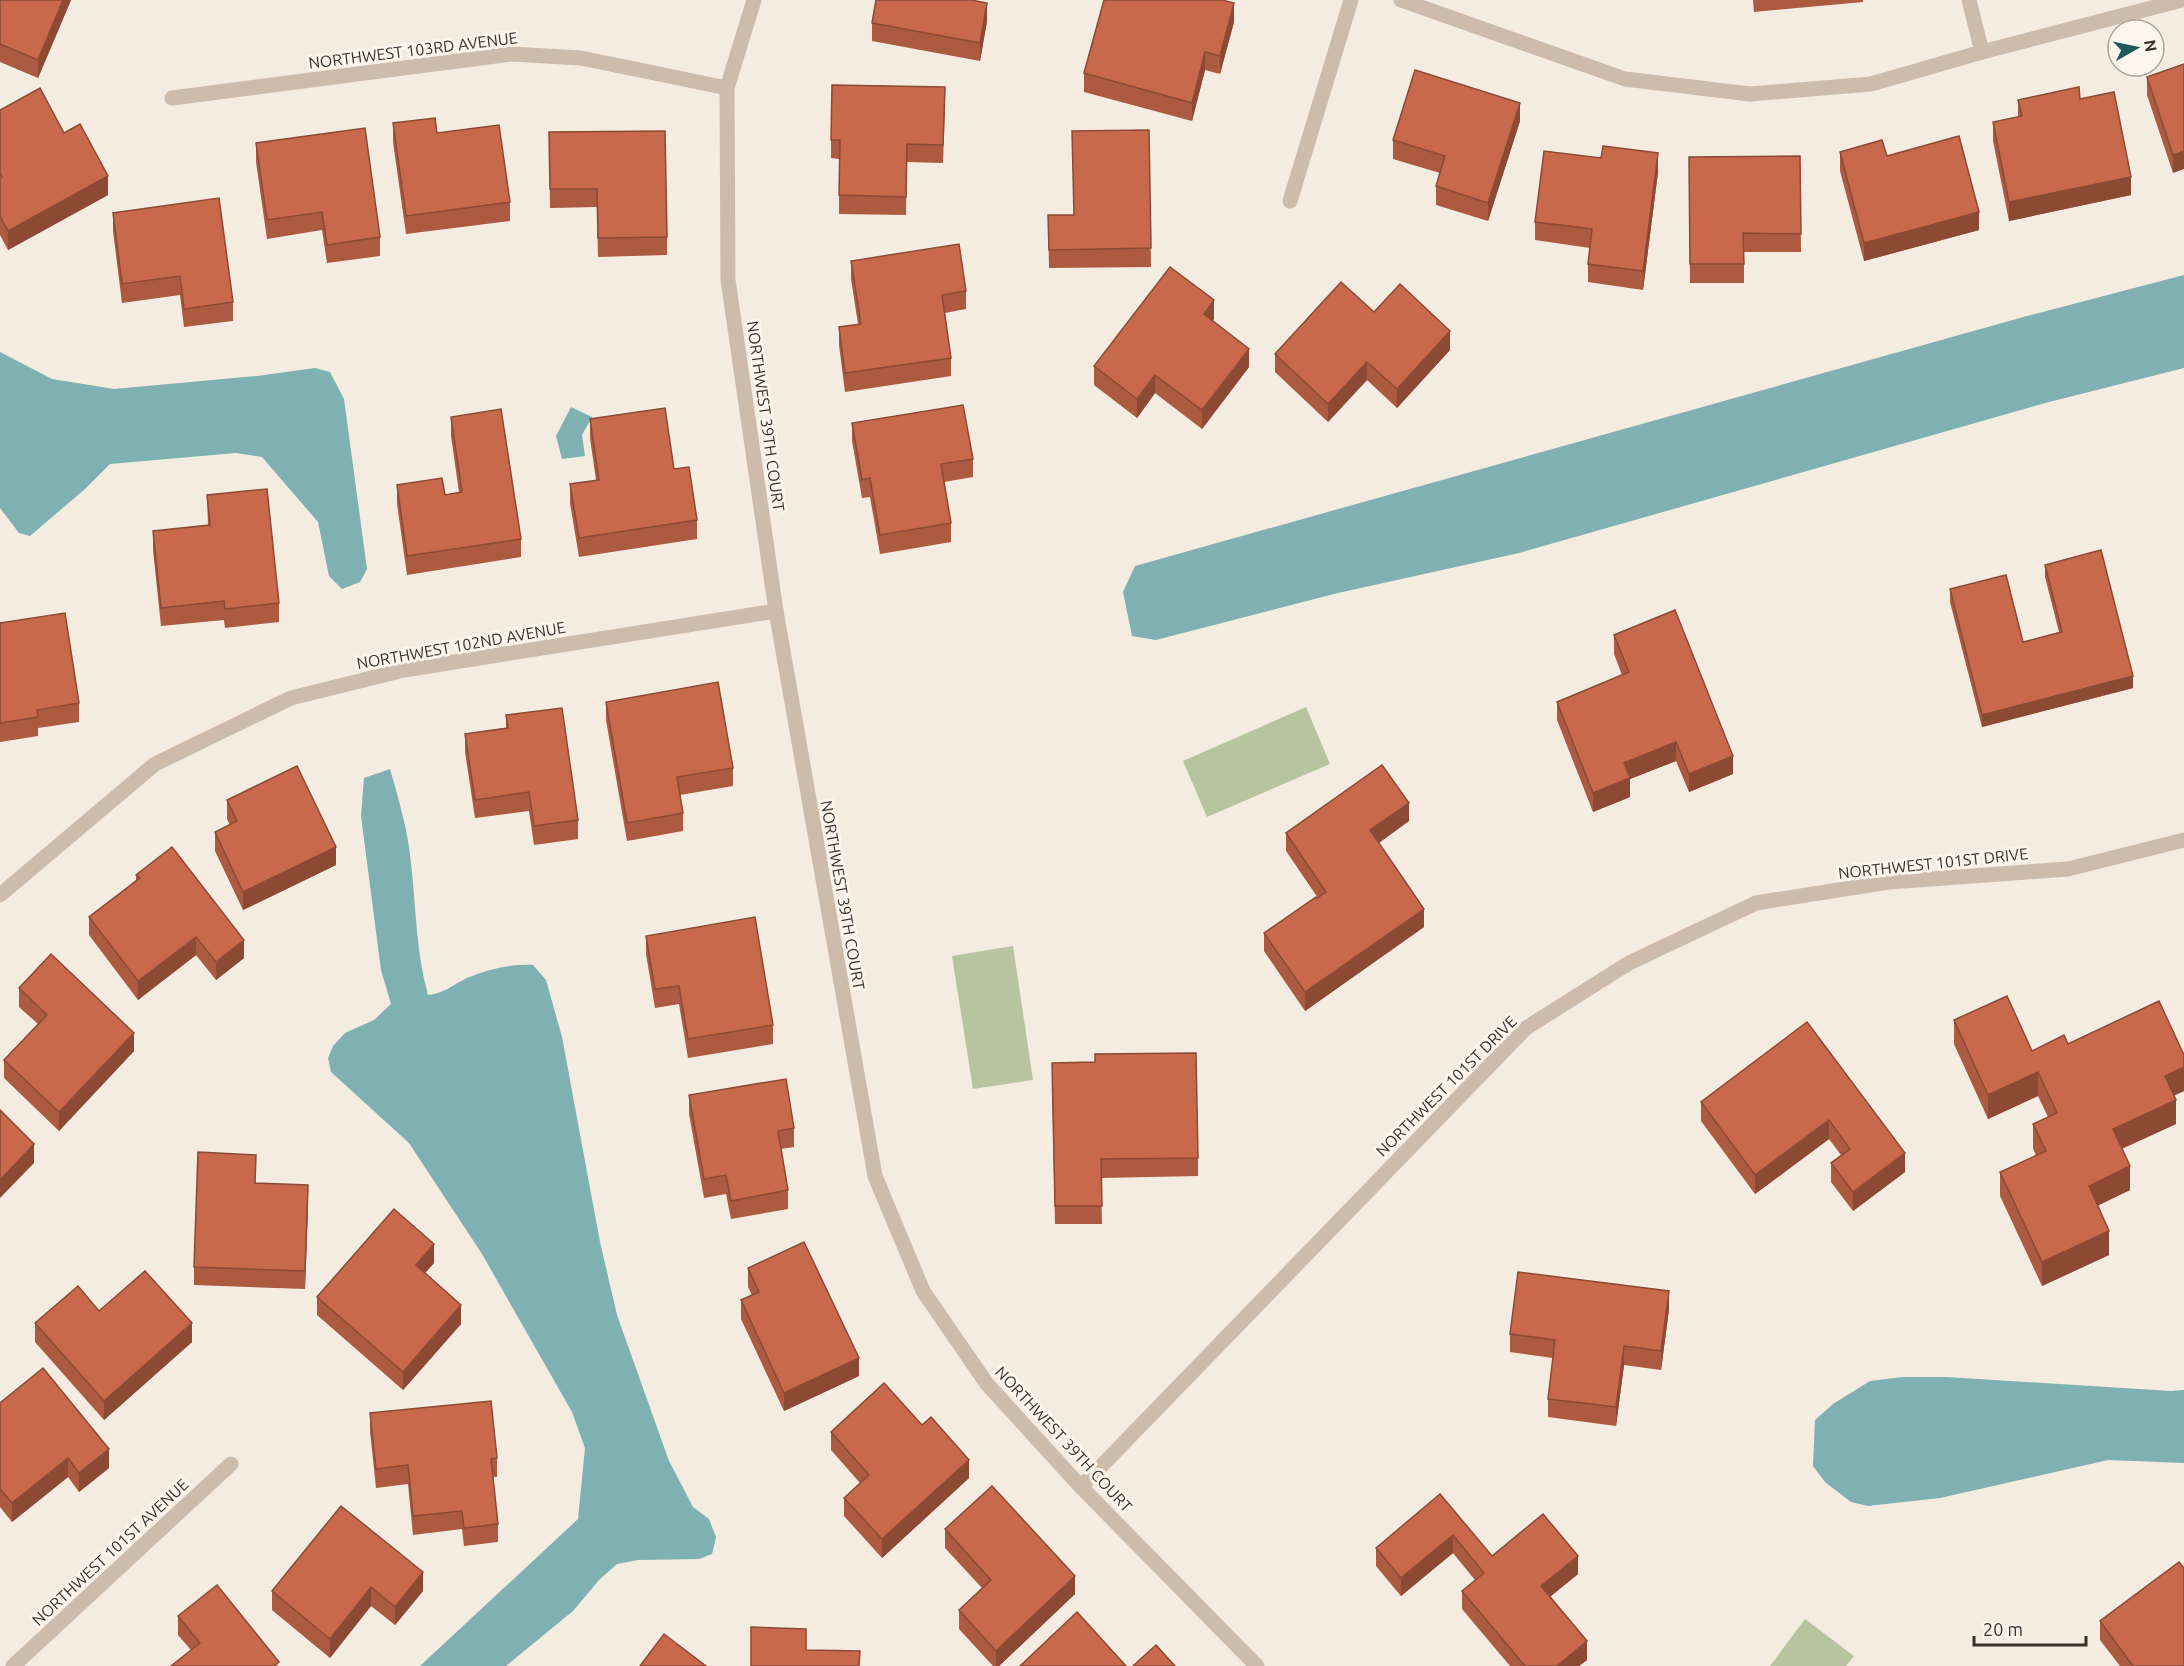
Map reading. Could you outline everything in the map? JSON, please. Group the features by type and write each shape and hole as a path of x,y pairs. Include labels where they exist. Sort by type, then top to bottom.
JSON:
{"street":[{"name":"NORTHWEST 39TH COURT","path":"754,0 727,88 729,280 776,611 875,1176 923,1291 987,1384 1081,1487 1257,1666"},
{"path":"1290,201 1351,0"},
{"path":"1401,0 1625,79 1750,94 1871,84 1982,51 2182,0"},
{"path":"1969,0 1982,51"},
{"name":"NORTHWEST 103RD AVENUE","path":"172,98 512,54 581,58 727,88"},
{"name":"NORTHWEST 102ND AVENUE","path":"0,895 155,764 291,698 404,670 776,611"},
{"name":"NORTHWEST 101ST DRIVE","path":"1081,1487 1526,1029 1629,963 1756,903 1889,882 2068,869 2184,840"},
{"name":"NORTHWEST 101ST AVENUE","path":"13,1666 231,1464"}],"green space":[{"path":"1306,707 1330,764 1207,817 1183,761"},
{"path":"1013,946 1033,1080 973,1089 952,956"},
{"path":"1805,1619 1854,1656 1846,1666 1770,1666"}],"water":[{"path":"2184,275 2184,368 2049,402 1519,553 1338,593 1156,640 1132,636 1123,592 1135,566 2027,316"},
{"path":"0,352 52,379 114,389 257,376 315,368 330,372 344,399 367,569 360,582 342,589 329,576 318,522 262,457 236,453 110,464 85,489 30,536 19,533 0,508"},
{"path":"571,407 592,417 582,435 585,456 562,459 556,436"},
{"path":"390,769 408,839 419,946 428,995 444,991 475,975 508,966 533,965 546,980 562,1037 600,1242 617,1315 669,1461 693,1507 709,1519 716,1537 712,1554 699,1559 638,1560 617,1564 599,1580 573,1611 506,1666 420,1666 578,1519 585,1448 572,1412 482,1254 409,1143 331,1072 328,1058 333,1046 345,1033 374,1020 391,1004 381,970 361,816 364,778"},
{"path":"1903,1377 1946,1377 2184,1390 2184,1463 2108,1460 1940,1498 1868,1506 1851,1502 1825,1482 1813,1466 1815,1420 1833,1404 1870,1381"}],"building":[{"path":"0,0 63,0 38,60 0,44"},
{"path":"876,0 971,0 987,3 980,43 872,23"},
{"path":"1104,0 1222,0 1234,3 1220,56 1205,52 1192,103 1084,73"},
{"path":"2184,64 2184,151 2173,155 2147,78 2166,78 2166,70"},
{"path":"1415,70 1520,103 1488,203 1436,186 1445,156 1393,140"},
{"path":"832,85 945,87 943,145 907,144 906,197 839,195 840,140 831,140"},
{"path":"2079,87 2080,99 2114,92 2131,177 2009,202 1993,122 2022,116 2018,100"},
{"path":"40,88 64,133 80,124 108,176 8,231 0,216 0,178 2,177 0,172 0,110"},
{"path":"435,118 437,133 499,125 510,202 406,216 393,123"},
{"path":"365,128 380,237 327,245 322,212 267,220 256,143"},
{"path":"1149,130 1151,248 1049,250 1048,215 1074,215 1072,131"},
{"path":"665,131 667,237 598,238 597,189 550,189 549,132"},
{"path":"1959,136 1979,212 1864,243 1840,152 1882,140 1887,156"},
{"path":"1603,146 1658,153 1643,271 1588,264 1592,229 1535,222 1544,151 1601,158"},
{"path":"1800,156 1801,234 1743,233 1744,264 1690,264 1689,157"},
{"path":"219,198 233,302 184,309 180,276 122,284 113,213"},
{"path":"959,244 966,291 942,295 951,358 845,373 839,327 861,324 851,261"},
{"path":"1170,267 1214,300 1204,314 1249,349 1202,410 1155,375 1137,399 1094,366"},
{"path":"1341,282 1374,312 1400,284 1450,331 1397,389 1367,362 1328,404 1275,354"},
{"path":"963,405 973,459 941,464 951,523 880,535 870,478 862,480 852,423"},
{"path":"665,408 674,469 689,467 697,520 579,538 570,484 599,480 590,419"},
{"path":"501,409 521,539 407,556 397,485 442,478 445,495 462,492 451,417"},
{"path":"267,489 279,603 225,609 224,601 161,608 153,531 210,525 207,495"},
{"path":"2101,550 2133,676 1982,715 1950,589 2006,575 2023,642 2062,632 2045,565"},
{"path":"1675,610 1733,756 1689,774 1676,742 1624,763 1630,778 1593,793 1557,702 1629,672 1614,635"},
{"path":"65,613 79,703 37,710 38,717 0,723 0,623"},
{"path":"718,682 733,768 677,777 683,813 627,823 606,702"},
{"path":"562,708 578,820 534,826 529,792 475,800 465,734 508,728 506,715"},
{"path":"1382,765 1409,803 1370,830 1424,909 1305,992 1264,933 1326,892 1286,833"},
{"path":"297,766 336,847 243,892 215,832 237,821 227,800"},
{"path":"172,847 244,940 216,962 196,937 138,981 89,917 140,878 136,875"},
{"path":"755,917 773,1025 688,1039 679,986 655,989 646,936"},
{"path":"51,954 134,1033 59,1112 4,1060 47,1015 19,988"},
{"path":"2007,996 2032,1051 2064,1035 2068,1044 2159,1001 2184,1055 2184,1067 2165,1076 2176,1100 2113,1129 2130,1166 2089,1186 2109,1231 2042,1262 2000,1172 2046,1151 2033,1124 2057,1113 2038,1072 1988,1095 1954,1020"},
{"path":"1807,1022 1905,1153 1853,1192 1831,1163 1850,1149 1829,1120 1755,1175 1701,1102"},
{"path":"1196,1053 1198,1158 1101,1159 1102,1206 1055,1206 1052,1063 1095,1062 1095,1054"},
{"path":"786,1079 794,1128 778,1131 788,1190 731,1201 726,1175 704,1179 689,1095"},
{"path":"0,1110 34,1144 0,1180"},
{"path":"198,1152 256,1155 255,1183 308,1185 305,1271 194,1267"},
{"path":"394,1209 434,1244 416,1265 461,1305 403,1372 317,1297"},
{"path":"804,1242 859,1358 784,1393 741,1300 759,1292 748,1268"},
{"path":"145,1271 192,1323 104,1401 35,1323 78,1286 99,1311"},
{"path":"1518,1272 1669,1291 1661,1351 1624,1346 1616,1407 1548,1399 1555,1340 1510,1334"},
{"path":"43,1368 109,1449 79,1473 68,1458 12,1503 0,1489 0,1403"},
{"path":"884,1383 922,1425 931,1417 969,1460 882,1539 844,1498 869,1475 831,1432"},
{"path":"491,1401 497,1458 491,1459 498,1524 464,1528 462,1511 413,1516 408,1465 376,1469 370,1413"},
{"path":"992,1486 1075,1576 996,1651 959,1610 991,1580 945,1529"},
{"path":"1440,1494 1492,1556 1543,1514 1578,1556 1541,1586 1587,1641 1557,1666 1525,1666 1462,1591 1484,1573 1453,1535 1401,1578 1376,1548"},
{"path":"341,1506 423,1572 395,1607 371,1587 330,1639 272,1591"},
{"path":"2179,1562 2184,1568 2184,1666 2133,1666 2100,1621"},
{"path":"217,1585 279,1662 274,1666 171,1666 200,1643 178,1616"},
{"path":"1077,1612 1126,1666 1020,1666"},
{"path":"751,1627 806,1629 806,1650 860,1651 859,1666 751,1666"},
{"path":"664,1634 706,1666 640,1666"},
{"path":"1156,1645 1175,1666 1133,1666"}]}
